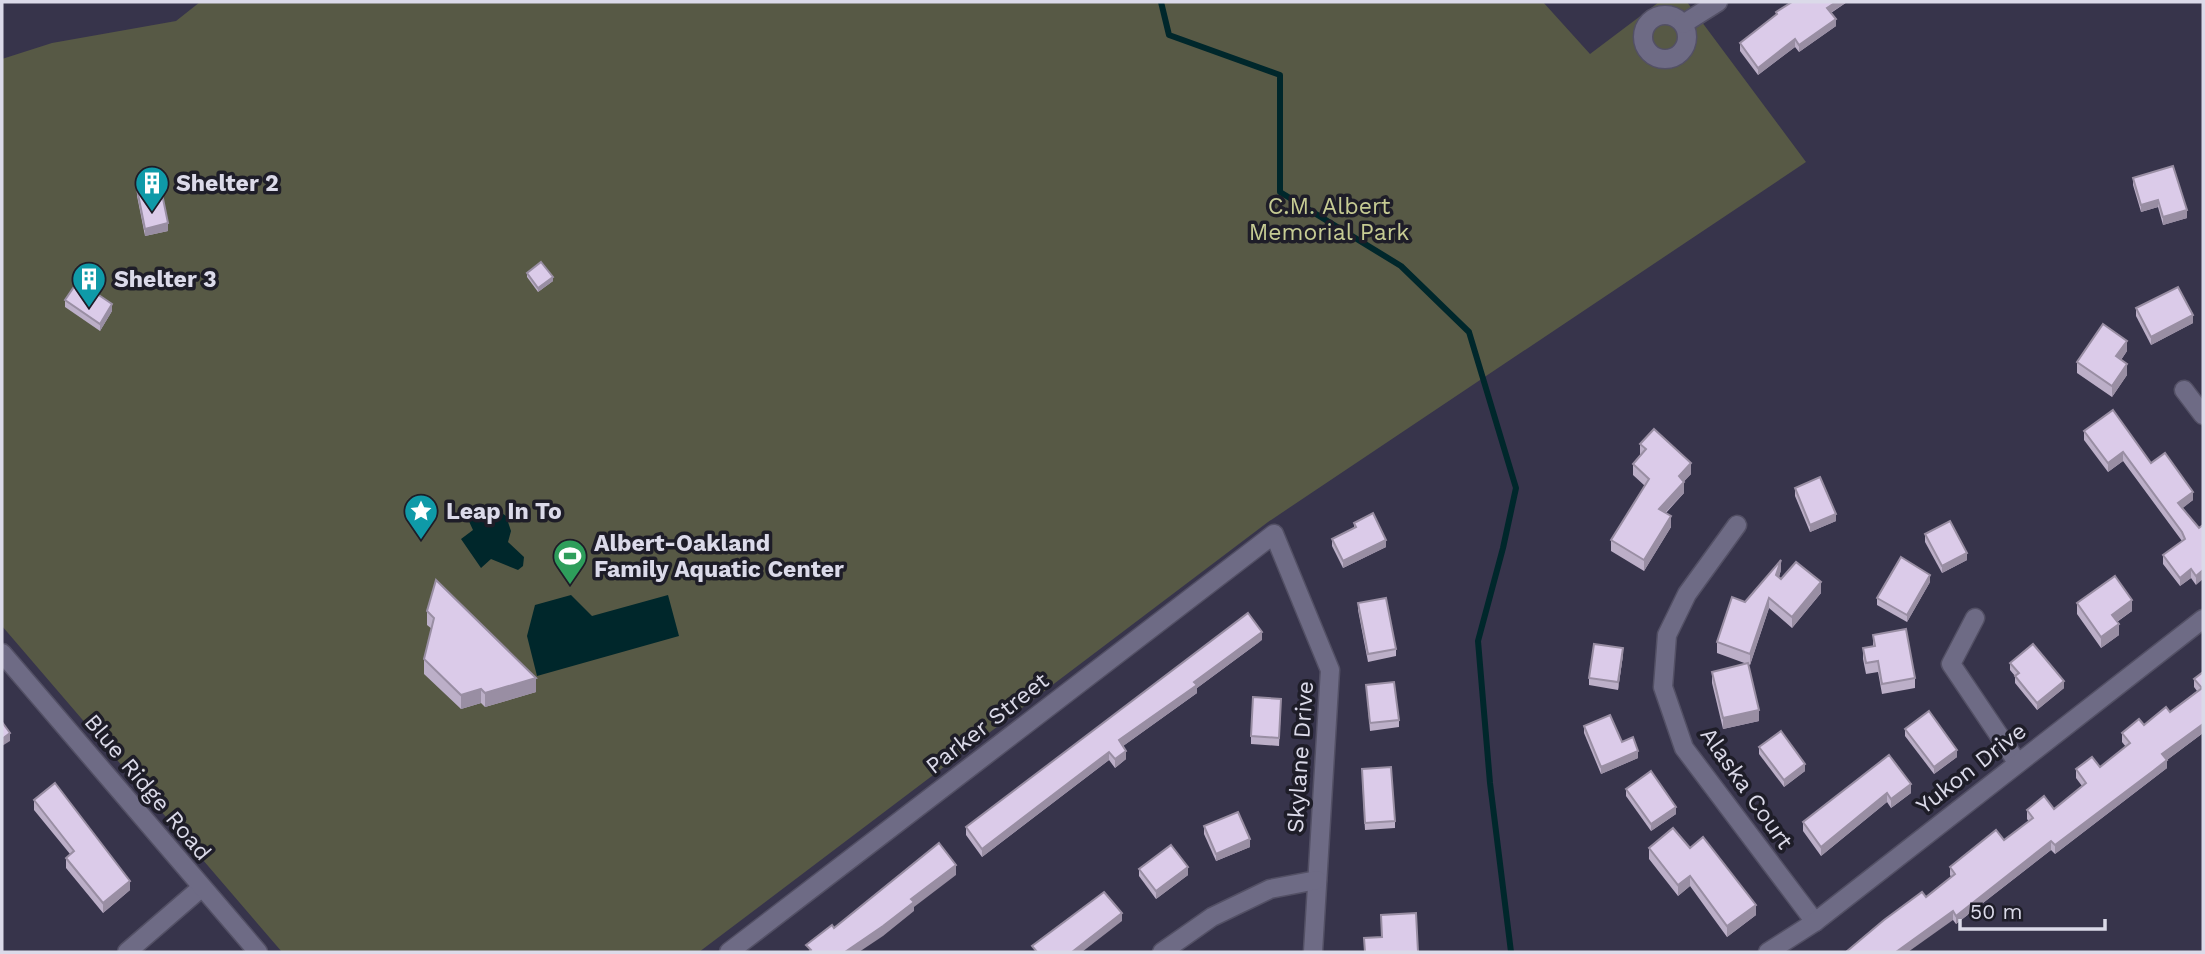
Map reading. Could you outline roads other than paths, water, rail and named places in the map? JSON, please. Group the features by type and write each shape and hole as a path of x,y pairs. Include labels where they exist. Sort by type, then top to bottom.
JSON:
{"street":[{"path":"1683,24 1714,3"},
{"path":"2184,390 2203,415"},
{"name":"Alaska Court","path":"1737,525 1688,594 1667,635 1663,687 1684,748 1815,922"},
{"name":"Skylane Drive","path":"1274,534 1330,670 1313,952"},
{"name":"Parker Street","path":"729,952 1274,534"},
{"path":"1975,618 1951,664 2017,762"},
{"name":"Yukon Drive","path":"1768,952 1815,922 2203,619"},
{"name":"Blue Ridge Road","path":"2,653 258,952"},
{"path":"1162,952 1212,917 1269,889 1317,880"},
{"path":"127,952 201,888"}],"waterway":[{"path":"1161,2 1169,35 1280,75 1280,192 1401,266 1469,332 1516,488 1478,641 1490,783 1511,952"}],"place":[{"name":"Shelter 2","path":"152,213"},
{"name":"Shelter 3","path":"89,309"},
{"name":"Leap In To","path":"421,541"},
{"name":"Albert-Oakland Family Aquatic Center","path":"570,586"}],"park label":[{"name":"C.M. Albert Memorial Park","path":"1329,219"}]}
